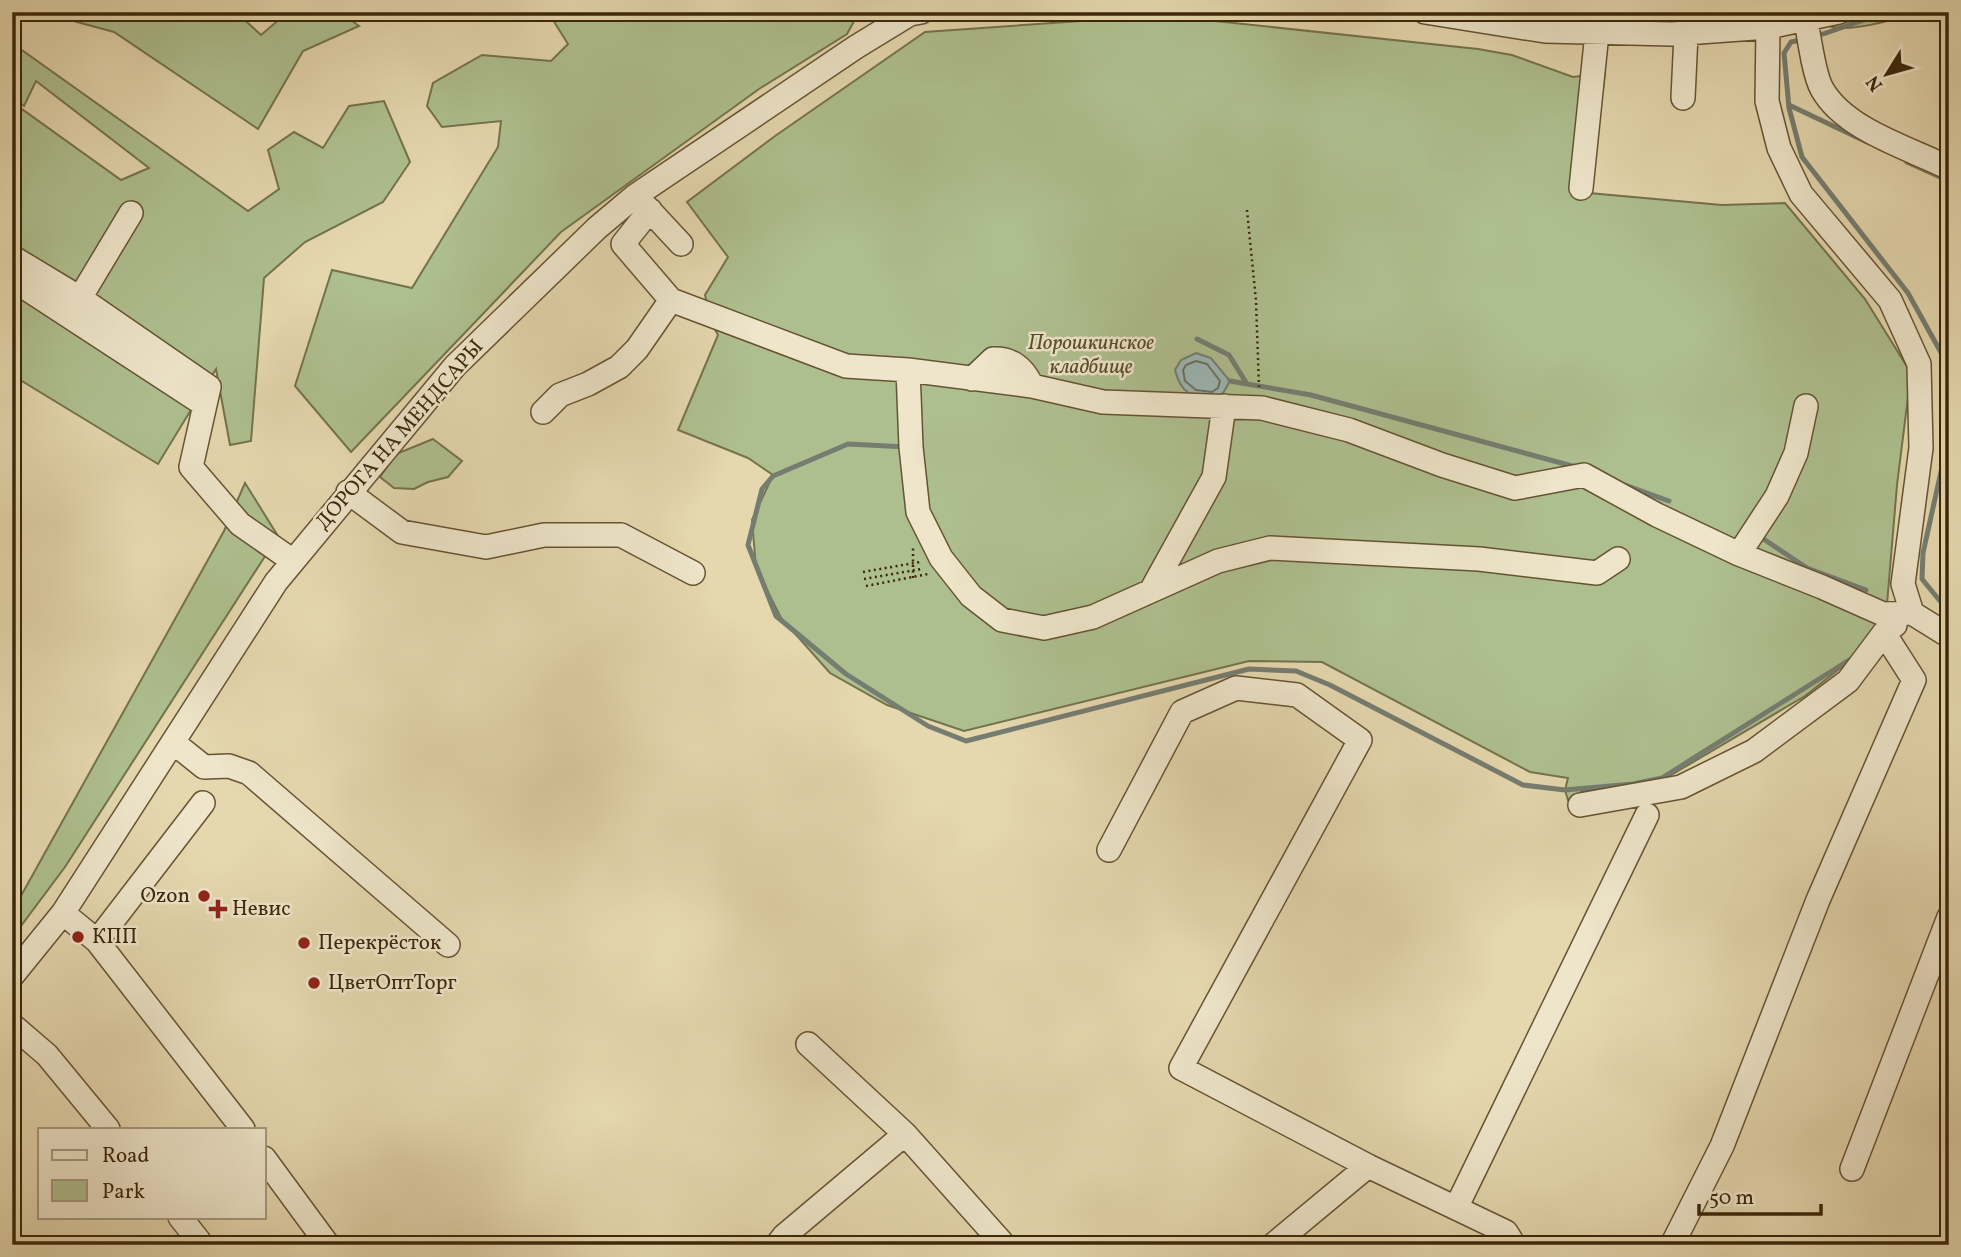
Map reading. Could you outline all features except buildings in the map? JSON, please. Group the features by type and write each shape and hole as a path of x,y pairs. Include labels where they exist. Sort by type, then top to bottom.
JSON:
{"street":[{"path":"1425,12 1545,32 1597,33 1686,33 1768,27 1839,12"},
{"name":"ДОРОГА НА МЕНДСАРЫ","path":"12,976 63,913 260,607 293,561 454,366 597,228 642,203 720,137 913,13"},
{"path":"1806,20 1821,87 1835,107 1855,123 1949,169"},
{"path":"1768,27 1767,101 1779,148 1801,194 1890,300 1919,363 1921,448 1903,584 1912,613"},
{"path":"1581,188 1597,33"},
{"path":"1683,98 1686,33"},
{"path":"681,244 642,203 623,244 671,300 846,366 908,370 972,379 984,365 993,359 1000,359 1025,370 1032,386 1103,402 1262,408 1349,430 1442,465 1515,488 1584,475 1657,515 1739,554 1884,614 1912,613 1949,636"},
{"path":"80,298 131,213"},
{"path":"12,257 80,298 209,387 191,467 240,524 293,561"},
{"path":"12,279 205,405"},
{"path":"543,412 560,395 619,367 637,349 671,300"},
{"path":"908,370 911,447 918,512 941,558 971,596 1002,620 1044,628 1093,617 1218,561 1270,548 1479,559 1597,573 1618,559"},
{"path":"1152,589 1214,477 1224,406"},
{"path":"1739,554 1777,496 1796,453 1806,406"},
{"path":"348,492 402,532 486,547 544,535 621,535 694,573"},
{"path":"1580,805 1681,788 1754,751 1848,681 1884,633 1912,613"},
{"path":"1672,1245 1722,1146 1818,900 1914,680 1884,633"},
{"path":"1109,849 1182,712 1236,688 1297,695 1360,740 1181,1068 1368,1166 1506,1232 1514,1245"},
{"path":"174,743 204,767 229,766 249,773 448,945"},
{"path":"97,941 204,803"},
{"path":"1456,1208 1647,815"},
{"path":"63,913 97,941 242,1128"},
{"path":"1852,1169 1949,917"},
{"path":"12,1025 47,1055 107,1128"},
{"path":"808,1044 905,1135 1004,1245"},
{"path":"784,1242 905,1135"},
{"path":"266,1161 328,1245"},
{"path":"1273,1245 1368,1166"},
{"path":"181,1218 199,1241"}],"path":[{"path":"1247,210 1256,301 1262,408"},
{"path":"1937,384 1949,385"},
{"path":"863,572 920,562"},
{"path":"864,579 921,569"},
{"path":"866,586 923,576"}],"green space":[{"path":"40,12 236,12 261,35 288,12 340,12 359,26 303,51 258,129 114,32"},
{"path":"548,12 859,12 847,34 759,89 561,232 351,452 295,386 332,270 412,288 498,147 501,121 442,127 427,106 433,83 482,55 551,61 568,44"},
{"path":"1878,12 1915,12 1858,27 1826,25 1868,18"},
{"name":"Порошкинское кладбище","path":"1139,17 1196,19 1478,49 1512,55 1573,77 1605,73 1589,193 1722,205 1785,203 1865,299 1911,373 1897,485 1887,604 1879,623 1857,655 1805,696 1661,781 1582,791 1576,798 1568,800 1565,790 1568,778 1530,772 1322,662 1249,661 964,731 887,705 830,673 781,618 756,568 752,520 773,475 748,458 678,430 718,335 706,313 708,308 705,295 728,257 687,202 775,136 925,32"},
{"path":"12,43 248,211 279,189 268,150 294,132 323,148 349,106 384,101 410,162 383,202 305,242 264,278 251,441 230,445 216,369 158,464 12,375 12,102 121,180 149,168 36,81 24,106 12,96"},
{"path":"433,439 462,461 448,477 414,489 394,488 380,477 396,454"},
{"path":"245,483 278,536 65,867 12,938 12,912 224,531"}],"water":[{"path":"1196,353 1211,358 1230,381 1223,393 1214,400 1188,392 1177,378 1175,370 1181,360"}],"waterway":[{"path":"1823,34 1887,12"},
{"path":"1796,41 1791,42 1784,53 1789,108 1802,157 1908,293 1944,358 1948,440 1923,553 1922,579 1940,601 1949,607"},
{"path":"1789,105 1867,142"},
{"path":"1907,162 1949,181"},
{"path":"1197,339 1229,355 1247,384 1311,395 1576,467"},
{"path":"1230,381 1247,384"},
{"path":"907,447 848,444 773,476 762,489 748,545 776,616 846,674 928,726 966,741 1249,669 1296,671 1330,685 1523,785 1565,790 1633,784 1662,778 1854,657"},
{"path":"1625,485 1669,501"},
{"path":"1759,536 1807,568 1866,590"}],"place":[{"name":"Ozon","path":"204,896"},
{"name":"Невис","path":"218,909"},
{"name":"КПП","path":"78,937"},
{"name":"Перекрёсток","path":"304,943"},
{"name":"ЦветОптТорг","path":"314,983"}]}
